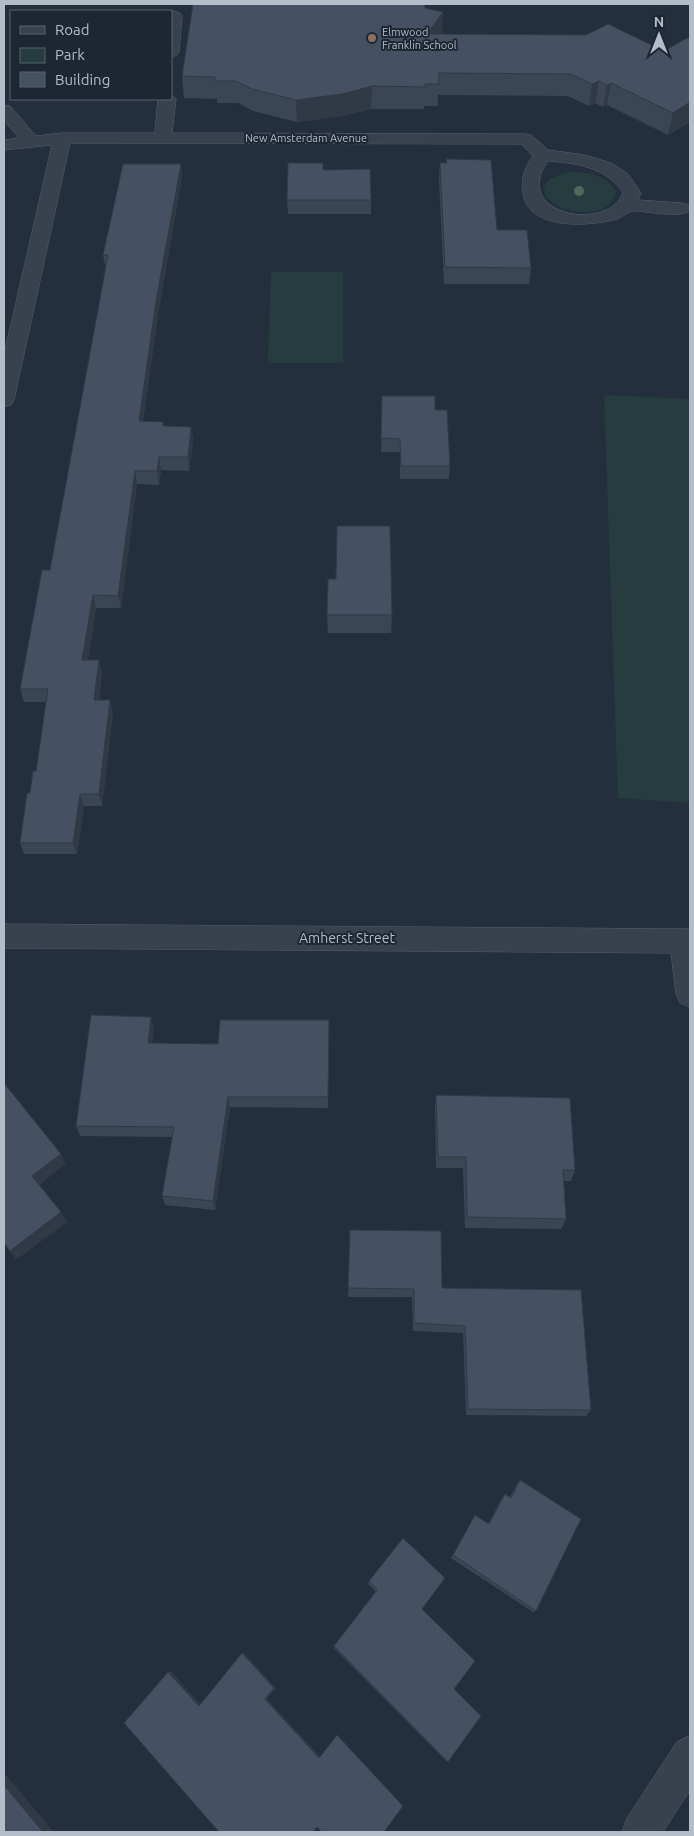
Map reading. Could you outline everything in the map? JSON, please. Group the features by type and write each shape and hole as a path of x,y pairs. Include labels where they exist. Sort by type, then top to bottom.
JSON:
{"street":[{"path":"172,40 174,16"},
{"path":"163,137 167,100"},
{"path":"4,110 31,141"},
{"path":"4,400 62,138"},
{"name":"New Amsterdam Avenue","path":"4,145 62,138 526,139 543,155"},
{"path":"543,155 572,157 601,164 622,178 629,187 631,196 628,204 609,217 596,220 566,219 541,208 534,201 530,193 530,185 535,164 543,155"},
{"path":"628,204 682,209"},
{"name":"Amherst Street","path":"4,936 687,941"},
{"path":"687,941 690,994"},
{"path":"641,1832 690,1755"}],"green space":[{"path":"572,172 591,174 607,181 616,191 613,201 603,209 584,212 557,206 548,199 544,191 546,183 555,177"},
{"path":"271,272 343,272 343,363 268,363"},
{"path":"604,395 690,399 690,803 618,798"}],"building":[{"path":"193,4 425,4 425,8 443,12 427,34 586,35 608,24 664,51 687,38 690,39 690,102 673,113 611,83 607,85 599,81 592,84 571,74 439,73 439,84 425,84 425,87 372,86 342,94 296,100 252,89 236,81 215,81 215,77 182,76"},
{"path":"446,159 491,160 497,230 527,230 531,268 445,267 440,163 447,163"},
{"path":"288,163 323,163 323,170 370,169 371,200 287,200"},
{"path":"123,164 181,164 156,301 139,421 163,422 163,426 191,427 188,457 159,457 157,471 135,471 118,596 93,595 82,660 99,660 94,700 110,700 99,794 80,794 73,843 20,843 27,793 30,793 33,771 36,771 48,689 20,689 42,570 50,570 108,255 103,255"},
{"path":"382,396 435,396 435,410 447,410 450,466 401,466 400,439 381,438"},
{"path":"337,526 390,526 392,615 327,615 328,579 336,579"},
{"path":"91,1015 151,1017 148,1043 218,1044 220,1020 329,1020 328,1097 228,1097 213,1201 162,1196 174,1127 76,1126"},
{"path":"4,1083 61,1154 32,1176 61,1212 10,1251 4,1243"},
{"path":"436,1095 570,1098 575,1170 563,1170 566,1219 467,1217 466,1157 438,1157"},
{"path":"350,1230 441,1231 442,1288 581,1290 591,1410 468,1409 465,1326 414,1323 414,1289 348,1288"},
{"path":"520,1480 581,1519 536,1611 453,1555 475,1515 489,1524 505,1494 511,1498"},
{"path":"403,1538 445,1578 422,1609 475,1661 454,1689 481,1716 448,1762 334,1646 377,1590 369,1581"},
{"path":"242,1653 274,1688 265,1699 319,1758 337,1735 403,1806 384,1832 322,1832 317,1827 313,1832 219,1832 124,1723 168,1672 199,1706"},
{"path":"4,1785 43,1832 4,1832"}],"place":[{"name":"Elmwood Franklin School","path":"372,38"}]}
